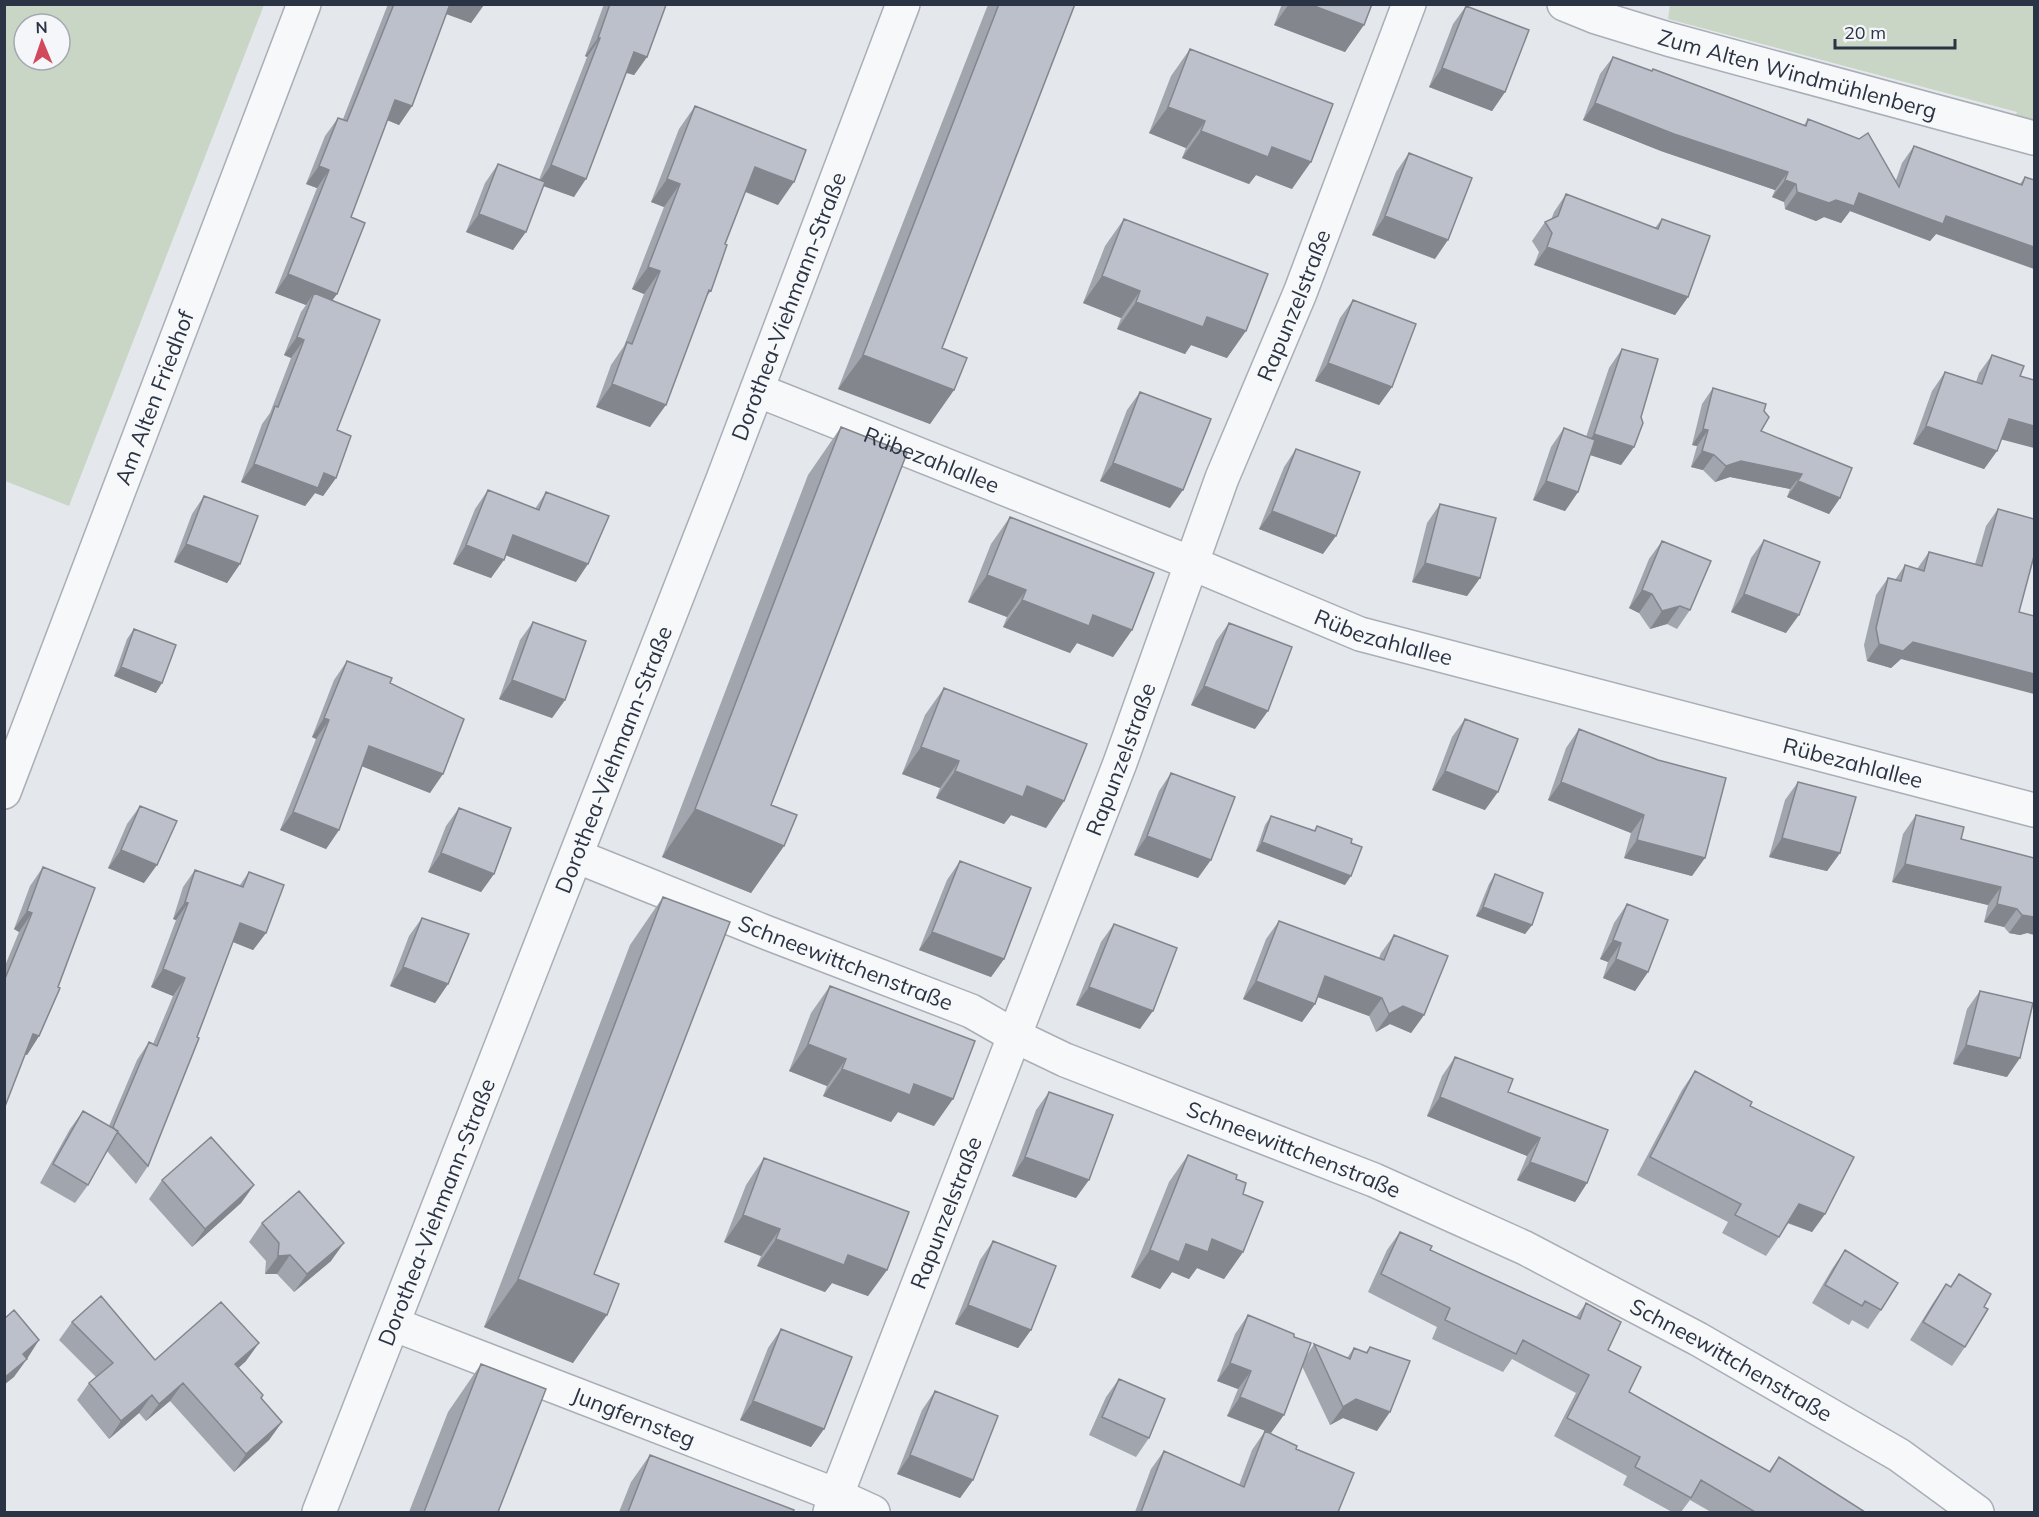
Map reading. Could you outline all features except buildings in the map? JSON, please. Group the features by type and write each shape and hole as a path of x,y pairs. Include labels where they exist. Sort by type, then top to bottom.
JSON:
{"street":[{"name":"Am Alten Friedhof","path":"4,792 304,4"},
{"name":"Dorothea-Viehmann-Straße","path":"319,1512 757,390 903,4"},
{"name":"Rapunzelstraße","path":"833,1504 1120,763 1222,478 1300,293 1409,4"},
{"name":"Zum Alten Windmühlenberg","path":"1564,4 1596,17 1668,39 2034,138"},
{"name":"Rübezahlallee","path":"757,390 1191,563 1360,634 2034,810"},
{"name":"Schneewittchenstraße","path":"576,856 971,1011 1065,1060 1374,1180 1525,1248 1698,1339 1899,1455 1977,1512"},
{"name":"Jungfernsteg","path":"393,1324 833,1504 873,1512"}],"green space":[{"path":"1670,4 2034,5 2034,129 2013,123 2017,112 1668,19"},
{"path":"4,5 264,5 69,506 5,481"}]}
